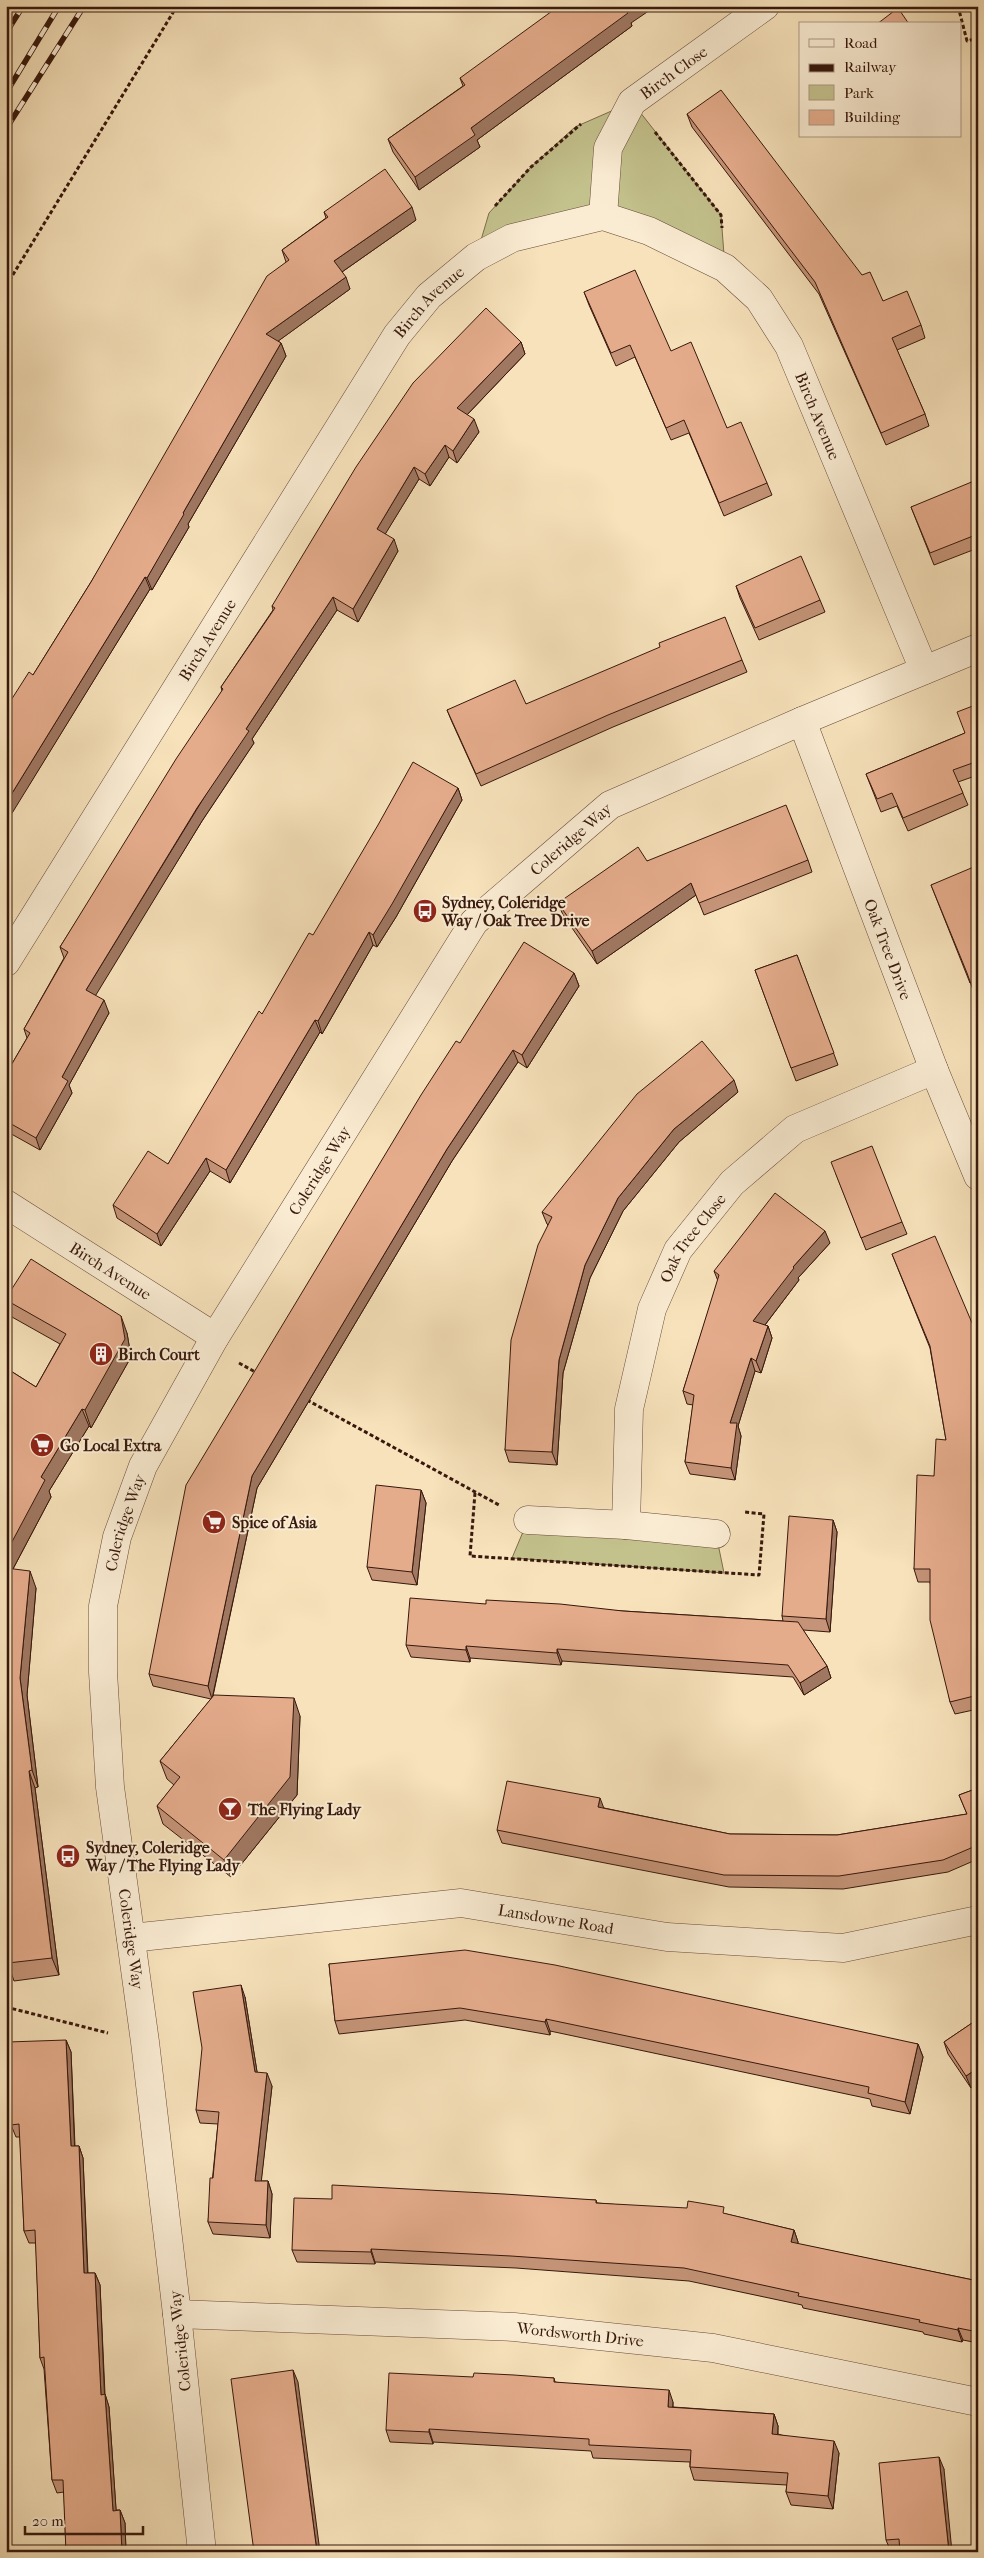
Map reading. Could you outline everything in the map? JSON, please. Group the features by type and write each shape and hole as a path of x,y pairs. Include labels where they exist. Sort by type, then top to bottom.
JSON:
{"street":[{"name":"Birch Close","path":"603,216 608,148 632,102 765,6"},
{"name":"Birch Avenue","path":"6,962 398,335 429,296 476,257 512,238 603,216 649,231 725,268 759,299 789,346 924,670"},
{"name":"Coleridge Way","path":"202,2552 178,2314 145,2042 110,1787 103,1672 103,1606 118,1537 142,1466 212,1342 474,922 610,805 802,721 978,648"},
{"name":"Oak Tree Drive","path":"802,721 934,1070 978,1176"},
{"name":"Oak Tree Close","path":"626,1525 629,1409 652,1309 678,1250 732,1183 795,1129 934,1070"},
{"name":"Birch Avenue","path":"6,1204 212,1342"},
{"path":"528,1520 626,1525 716,1534"},
{"name":"Lansdowne Road","path":"131,1938 461,1903 667,1937 842,1948 978,1920"},
{"name":"Wordsworth Drive","path":"178,2314 514,2327 713,2348 978,2402"}],"path":[{"path":"6,286 177,6"},
{"path":"958,6 967,41 978,38"},
{"path":"212,1342 261,1375"},
{"path":"304,1399 528,1520"},
{"path":"6,2007 145,2042"}],"green space":[{"path":"632,102 721,215 725,268 603,216 476,257 489,213 531,167 575,127"},
{"path":"528,1520 716,1534 724,1573 512,1558"}],"building":[{"path":"559,6 633,6 626,11 628,13 471,128 475,135 415,177 388,139 465,85 460,78"},
{"path":"898,8 908,22 880,22"},
{"path":"721,90 862,275 870,272 883,301 907,291 921,325 892,338 925,414 881,433 815,282 687,114"},
{"path":"385,169 412,207 334,261 346,277 266,334 281,343 147,578 145,577 6,803 6,708 29,672 33,675 91,582 267,276 289,260 282,250 328,217 324,212"},
{"path":"635,270 671,351 691,342 727,428 741,422 767,483 719,503 684,420 666,428 630,345 611,353 584,292"},
{"path":"486,308 521,342 457,408 474,419 453,451 445,445 425,474 414,467 377,529 394,539 353,609 333,597 246,729 249,731 197,808 86,990 104,1000 62,1077 68,1081 36,1138 6,1121 6,1074 30,1033 24,1029 68,952 60,947 176,759 223,689 221,687 275,608 272,606 356,467 413,383"},
{"path":"974,481 978,488 978,534 930,553 911,507"},
{"path":"801,556 820,600 755,628 736,586"},
{"path":"725,617 742,660 608,715 476,774 447,710 515,680 526,704 660,647 659,643"},
{"path":"978,704 978,761 953,770 963,793 903,818 892,793 877,799 866,774 965,733 957,712"},
{"path":"413,762 458,788 392,904 373,935 369,932 318,1021 315,1020 226,1170 206,1158 157,1234 113,1205 148,1151 168,1164 259,1011 262,1014 309,933 313,935"},
{"path":"786,805 808,860 699,903 691,883 592,951 558,903 638,847 647,861"},
{"path":"976,866 978,870 978,1004 931,885"},
{"path":"524,942 574,973 522,1055 513,1050 447,1149 252,1476 208,1686 149,1674 186,1485 421,1095 456,1041 460,1043"},
{"path":"797,955 834,1053 791,1068 755,970"},
{"path":"702,1041 734,1080 674,1129 618,1198 585,1265 559,1360 552,1452 505,1450 511,1340 538,1245 552,1217 542,1212 637,1094"},
{"path":"872,1146 902,1222 861,1238 831,1162"},
{"path":"775,1193 825,1231 793,1267 753,1321 768,1326 756,1361 751,1358 730,1423 737,1423 731,1468 685,1462 694,1395 683,1391 719,1275 714,1271"},
{"path":"935,1236 978,1337 978,1695 950,1702 930,1620 930,1569 914,1569 917,1475 934,1476 936,1439 946,1440 930,1346 892,1254"},
{"path":"31,1259 121,1316 125,1339 85,1410 82,1409 41,1477 45,1480 6,1553 6,1368 36,1387 66,1334 6,1300"},
{"path":"376,1485 421,1490 412,1572 367,1567"},
{"path":"789,1516 833,1520 826,1619 782,1616"},
{"path":"6,1568 30,1571 20,1678 32,1770 29,1771 52,1958 8,1963 6,1951"},
{"path":"410,1598 486,1604 486,1600 560,1604 623,1611 798,1622 827,1666 800,1683 788,1665 557,1649 557,1653 466,1646 466,1650 406,1645"},
{"name":"The Flying Lady","path":"214,1695 294,1698 290,1777 224,1860 157,1806 180,1777 160,1761"},
{"path":"507,1781 600,1798 598,1807 730,1834 837,1835 967,1814 959,1795 978,1788 978,1845 943,1860 839,1876 724,1875 497,1830"},
{"path":"465,1950 555,1965 918,2044 905,2102 868,2093 869,2087 546,2019 545,2022 460,2008 335,2021 329,1964"},
{"path":"241,1985 255,2072 267,2073 255,2181 268,2181 266,2225 208,2222 210,2178 213,2178 219,2112 196,2110 202,2048 193,1992"},
{"path":"978,2019 978,2068 966,2076 944,2042"},
{"path":"66,2040 71,2146 79,2146 84,2273 95,2273 101,2395 105,2394 113,2511 120,2510 122,2552 66,2552 63,2480 52,2480 44,2357 40,2358 35,2230 24,2231 19,2124 11,2125 8,2042"},
{"path":"332,2185 504,2194 596,2200 596,2203 687,2208 688,2201 724,2207 723,2213 794,2230 791,2242 978,2281 978,2332 958,2328 958,2330 919,2322 920,2320 798,2296 799,2293 684,2268 371,2249 371,2252 292,2250 294,2198 332,2199"},
{"path":"293,2370 317,2552 254,2552 231,2379"},
{"path":"389,2373 473,2377 474,2373 514,2375 554,2378 554,2382 669,2390 668,2407 774,2414 772,2434 834,2441 828,2496 786,2492 788,2473 690,2467 691,2450 589,2445 589,2439 429,2429 429,2432 386,2430"},
{"path":"939,2457 949,2552 900,2552 899,2539 886,2540 879,2463"}],"railway":[{"path":"6,33 23,6"},
{"path":"6,93 59,6"},
{"path":"6,129 84,6"}],"place":[{"name":"Sydney, Coleridge Way / Oak Tree Drive","path":"425,911"},
{"name":"Birch Court","path":"101,1354"},
{"name":"Go Local Extra","path":"42,1445"},
{"name":"Spice of Asia","path":"214,1522"},
{"name":"The Flying Lady","path":"230,1809"},
{"name":"Sydney, Coleridge Way / The Flying Lady","path":"68,1856"}]}
